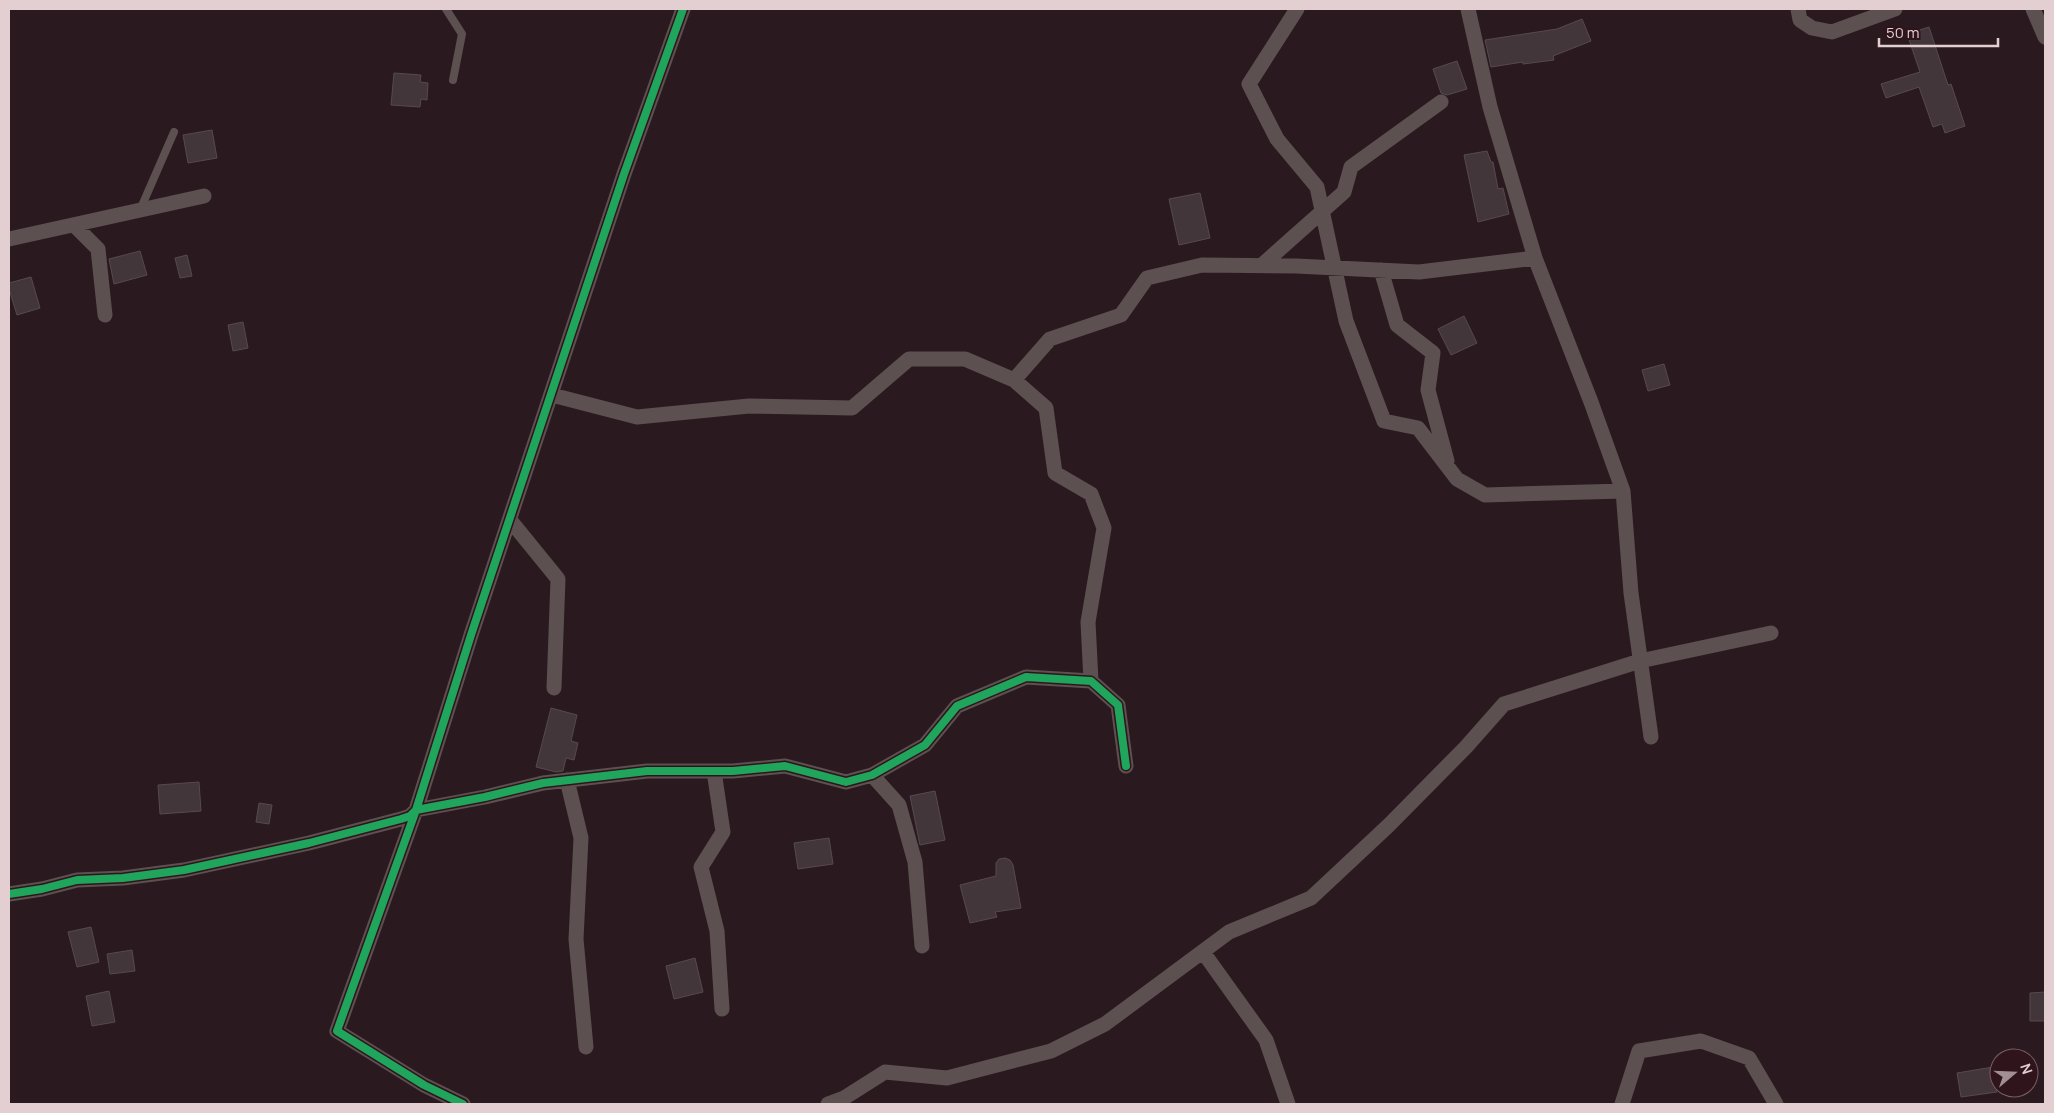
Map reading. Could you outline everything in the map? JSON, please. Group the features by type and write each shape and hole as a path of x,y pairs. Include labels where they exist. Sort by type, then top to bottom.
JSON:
{"street":[{"path":"462,1104 424,1085 337,1031 416,810 624,174 683,9"},
{"path":"1297,9 1249,84 1277,139 1317,187 1346,321 1384,420 1418,428 1457,479 1485,495 1623,490"},
{"path":"1468,9 1490,107 1535,258 1623,490 1631,593 1651,737"},
{"path":"1798,9 1800,20 1812,28 1832,32 1895,9"},
{"path":"2032,9 2045,37"},
{"path":"1262,265 1344,192 1352,167 1441,102"},
{"path":"9,239 204,196"},
{"path":"74,225 98,249 105,315"},
{"path":"1014,380 1050,340 1121,315 1147,278 1202,265 1262,265 1419,272 1535,258"},
{"path":"1382,270 1397,325 1433,353 1428,390 1450,470"},
{"path":"552,395 637,417 749,406 852,408 909,359 965,359 1014,380 1046,408 1055,473 1091,494 1104,528 1088,622 1091,681"},
{"path":"510,520 558,579 554,688"},
{"path":"828,1104 844,1098 885,1072 947,1078 1051,1051 1105,1024 1229,932 1311,898 1389,825 1466,747 1504,704 1640,661 1771,632"},
{"path":"9,894 42,889 77,880 123,878 184,870 309,843 400,820 410,816 416,810 485,797 543,783 647,771 733,771 784,766 846,782 872,775 924,745 957,706 1026,677 1091,681 1118,706 1126,766"},
{"path":"714,771 723,832 701,867 717,931 722,1009"},
{"path":"872,775 898,805 916,862 922,946"},
{"path":"567,780 581,838 576,939 586,1047"},
{"path":"1203,952 1266,1040 1288,1104"},
{"path":"1622,1104 1639,1051 1701,1041 1749,1058 1776,1104"}],"lane":[{"path":"446,9 462,34 452,80"},
{"path":"140,210 174,132"}],"building":[{"path":"1582,19 1591,41 1553,56 1554,60 1491,67 1485,40 1557,29"},
{"path":"1929,27 1948,85 1951,84 1965,126 1945,133 1942,124 1933,127 1919,87 1886,98 1881,84 1920,72 1907,34"},
{"path":"1457,61 1467,89 1447,95 1441,93 1433,69"},
{"path":"394,73 421,75 420,82 428,83 427,100 421,99 420,107 391,105"},
{"path":"212,130 217,158 188,163 183,135"},
{"path":"1487,151 1491,162 1493,162 1498,189 1503,188 1509,214 1478,222 1464,155"},
{"path":"1200,193 1210,238 1179,245 1169,199"},
{"path":"140,251 147,275 114,284 109,259"},
{"path":"187,255 192,276 180,278 175,258"},
{"path":"31,277 40,308 17,315 9,283"},
{"path":"1464,316 1477,343 1451,355 1438,329"},
{"path":"243,322 248,348 233,351 228,325"},
{"path":"1664,364 1670,385 1648,391 1642,370"},
{"path":"551,708 577,715 571,741 578,743 574,760 566,758 563,771 556,772 536,767"},
{"path":"199,782 201,811 160,814 158,785"},
{"path":"935,791 945,840 920,845 910,796"},
{"path":"259,803 272,805 269,824 256,822"},
{"path":"829,838 833,864 798,869 794,843"},
{"path":"1005,858 1010,860 1013,865 1021,908 995,912 997,917 970,923 960,885 996,876 996,863 999,859"},
{"path":"91,927 99,962 77,967 68,932"},
{"path":"132,950 135,971 110,974 107,954"},
{"path":"695,958 703,992 674,999 666,966"},
{"path":"109,991 115,1022 92,1026 86,996"},
{"path":"2045,992 2045,1021 2030,1021 2030,993"},
{"path":"1989,1068 1989,1093 1961,1097 1957,1073"}],"cycle path":[{"path":"9,894 42,889 77,880 123,878 184,870 309,843 401,819 410,816 416,810 471,635 624,174 683,9"},
{"path":"463,1104 424,1085 337,1031 416,810 485,797 543,783 647,771 733,771 785,766 846,782 872,775 925,745 957,706 1026,677 1091,681 1118,705 1126,766"}]}
